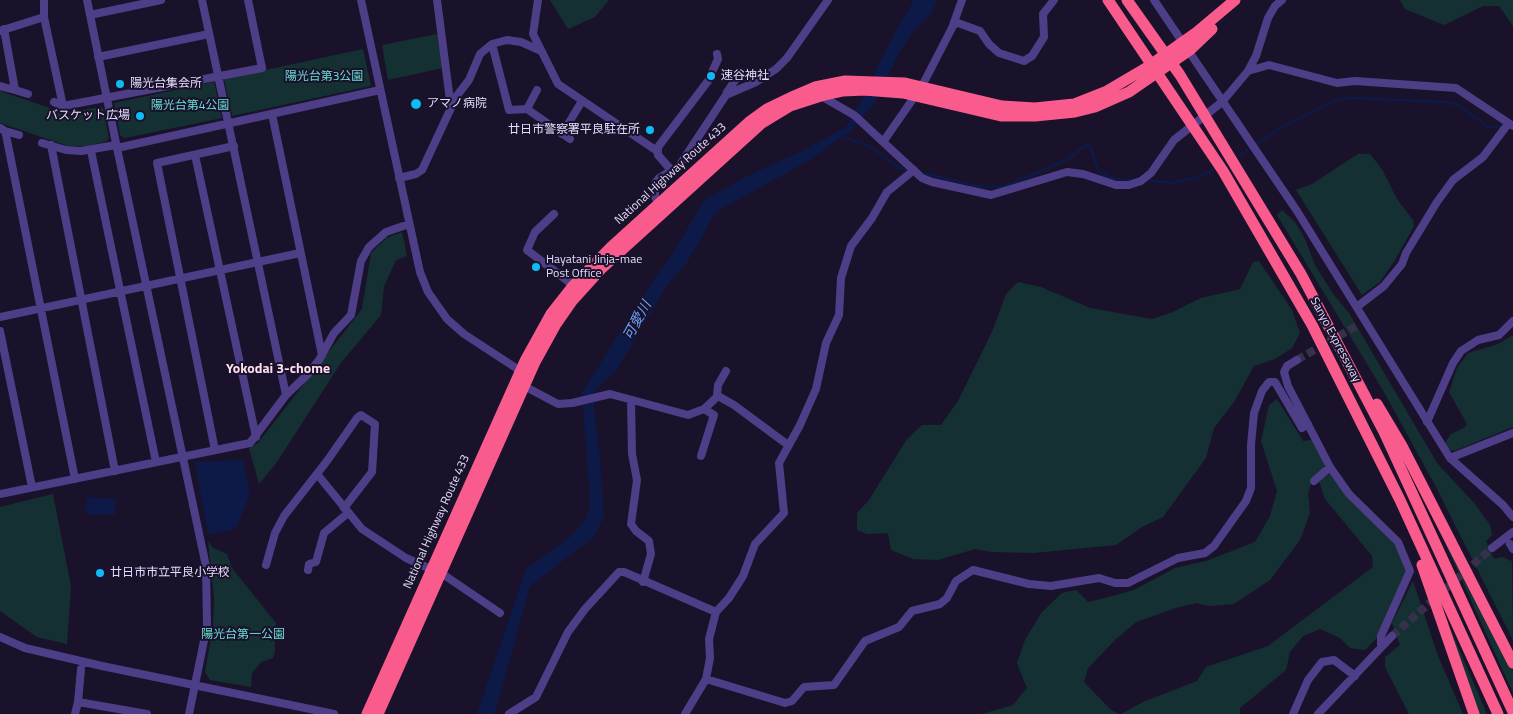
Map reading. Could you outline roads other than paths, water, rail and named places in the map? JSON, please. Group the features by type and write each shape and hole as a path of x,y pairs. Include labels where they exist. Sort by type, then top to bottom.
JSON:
{"highway":[{"name":"Sanyo Expressway","path":"1108,0 1223,170 1276,260 1349,397 1408,518 1498,714"},
{"name":"Sanyo Expressway","path":"1127,0 1180,75 1278,235 1323,315 1384,432 1513,712"},
{"name":"National Highway Route 433","path":"1187,46 1235,0"},
{"name":"National Highway Route 433","path":"378,714 519,366 551,314 574,286 662,206 749,122 767,109 816,87 845,81 919,91 1001,116 1035,116 1075,112 1095,107 1129,92 1246,0"},
{"name":"National Highway Route 433","path":"367,714 535,362 572,301 662,206 762,123 790,106 866,85"},
{"path":"1323,315 1402,446 1513,663"},
{"path":"1349,397 1416,550 1474,714"}],"street":[{"path":"44,0 44,17 63,106"},
{"path":"87,0 206,566 207,626 188,714"},
{"path":"90,15 161,0"},
{"path":"202,0 286,395"},
{"path":"54,102 63,106 262,68 248,0"},
{"path":"361,0 422,277 440,311 464,334 519,366 524,386 558,404 610,394 682,414 694,414 704,409 716,396 718,385 726,371"},
{"path":"399,178 416,174 422,170 451,108 452,102 437,0"},
{"path":"538,0 533,34 539,50 558,84 657,151 672,171"},
{"path":"726,94 756,82 776,69 787,58 828,0"},
{"path":"883,142 919,91 953,25 962,0"},
{"path":"953,25 958,23 980,31 998,53 1024,61 1032,56 1043,40 1045,33 1043,14 1054,0"},
{"path":"1154,0 1187,46 1222,102 1297,211 1358,306 1450,458 1503,505 1513,517"},
{"path":"821,96 835,106 852,114 930,182 991,195 1067,172 1083,174 1116,185 1129,185 1146,177 1174,140 1222,102 1248,71 1256,56 1268,18 1275,6 1282,0"},
{"path":"15,90 2,30 44,17"},
{"path":"98,57 209,34"},
{"path":"452,102 469,80 480,54 492,44 507,40 521,42 539,50"},
{"path":"492,44 509,110 527,109 570,139"},
{"path":"657,151 660,142 708,81 718,59 717,54"},
{"path":"1248,71 1275,65 1337,83 1355,80 1448,86 1461,90 1511,125 1483,158 1453,180 1437,202 1402,264 1390,279 1358,306"},
{"path":"662,206 655,197 655,183 680,163 740,72"},
{"path":"0,86 28,94"},
{"path":"42,143 66,150 91,151 380,90"},
{"path":"527,109 537,90"},
{"path":"562,134 582,101"},
{"path":"272,114 322,355"},
{"path":"2,129 19,135"},
{"path":"2,129 75,479"},
{"path":"51,145 115,471"},
{"path":"215,450 157,163 234,146"},
{"path":"91,151 156,462"},
{"path":"195,155 256,437"},
{"path":"685,714 706,679 710,658 709,639 716,612 729,598 743,576 755,544 784,513 779,463 800,425 816,389 826,343 839,315 841,278 851,246 872,218 887,192 914,170"},
{"path":"554,214 535,232 527,250 569,282"},
{"path":"0,494 250,443 286,395 308,374 322,355 334,333 351,315 361,261 369,247 386,232 409,224"},
{"path":"0,317 300,252"},
{"path":"1358,324 1365,319"},
{"path":"1427,422 1453,362 1461,351 1478,340 1498,334 1513,321"},
{"path":"0,331 32,488"},
{"path":"1297,360 1287,366 1284,372 1288,386 1330,467 1349,494 1398,542 1410,571 1381,636 1380,647"},
{"path":"706,679 785,703 792,701 804,687 834,685 865,641 899,627 912,611 940,604 947,598 956,581 973,570 1029,584 1051,586 1099,578 1115,583 1128,583 1178,558 1205,553 1214,546 1249,495 1251,488 1251,445 1254,413 1262,391 1269,382 1274,382 1302,428 1308,424"},
{"path":"716,396 734,404 788,446"},
{"path":"631,400 632,452 637,480 631,524 636,531 649,541 651,554 642,582"},
{"path":"702,456 714,415 704,409"},
{"path":"266,566 279,524 359,416 364,416 374,422 372,472 346,510 324,533 317,561 310,564 308,570"},
{"path":"1450,458 1513,433"},
{"path":"1314,481 1330,467"},
{"path":"317,474 365,532 406,558 436,571 500,613"},
{"path":"1492,548 1513,532"},
{"path":"509,714 531,702 540,692 568,632 616,574 624,572 642,582 716,612"},
{"path":"1318,714 1392,636"},
{"path":"0,637 25,648 334,714"},
{"path":"1293,714 1308,680 1322,662 1334,660 1355,676"},
{"path":"75,714 81,669"},
{"path":"78,702 147,714"}],"water":[{"name":"可愛川","path":"914,0 936,0 936,4 929,16 912,33 897,57 874,104 853,129 805,163 717,211 686,264 667,286 617,369 595,390 594,408 604,517 594,537 530,586 496,709 493,714 477,714 526,569 571,536 587,518 590,498 582,392 673,253 704,200 749,175 800,152 846,127 861,101 889,43"},
{"path":"243,460 250,494 236,529 208,534 195,462"},
{"path":"87,497 116,499 115,515 86,514"}],"waterway":[{"path":"1236,158 1284,126 1337,100 1352,98 1445,102 1458,105 1488,127 1502,127"},
{"path":"841,136 871,147 898,167 909,170"},
{"path":"922,173 982,187 1002,187 1069,159 1084,146 1090,146 1099,172 1115,179 1136,180"},
{"path":"1146,180 1173,183 1194,178 1218,168"}],"tunnel":[{"path":"1297,360 1358,325"},
{"path":"1392,636 1492,548"}],"place":[{"name":"速谷神社","path":"711,76"},
{"name":"陽光台集会所","path":"120,84"},
{"name":"アマノ病院","path":"416,104"},
{"name":"バスケット広場","path":"140,116"},
{"name":"廿日市警察署平良駐在所","path":"650,130"},
{"name":"Hayatani Jinja-mae Post Office","path":"536,267"},
{"name":"廿日市市立平良小学校","path":"100,573"}],"district":[{"name":"Yokodai 3-chome","path":"278,370"}],"park label":[{"name":"陽光台第3公園","path":"324,77"},
{"name":"陽光台第4公園","path":"190,106"},
{"name":"陽光台第一公園","path":"243,635"}]}
